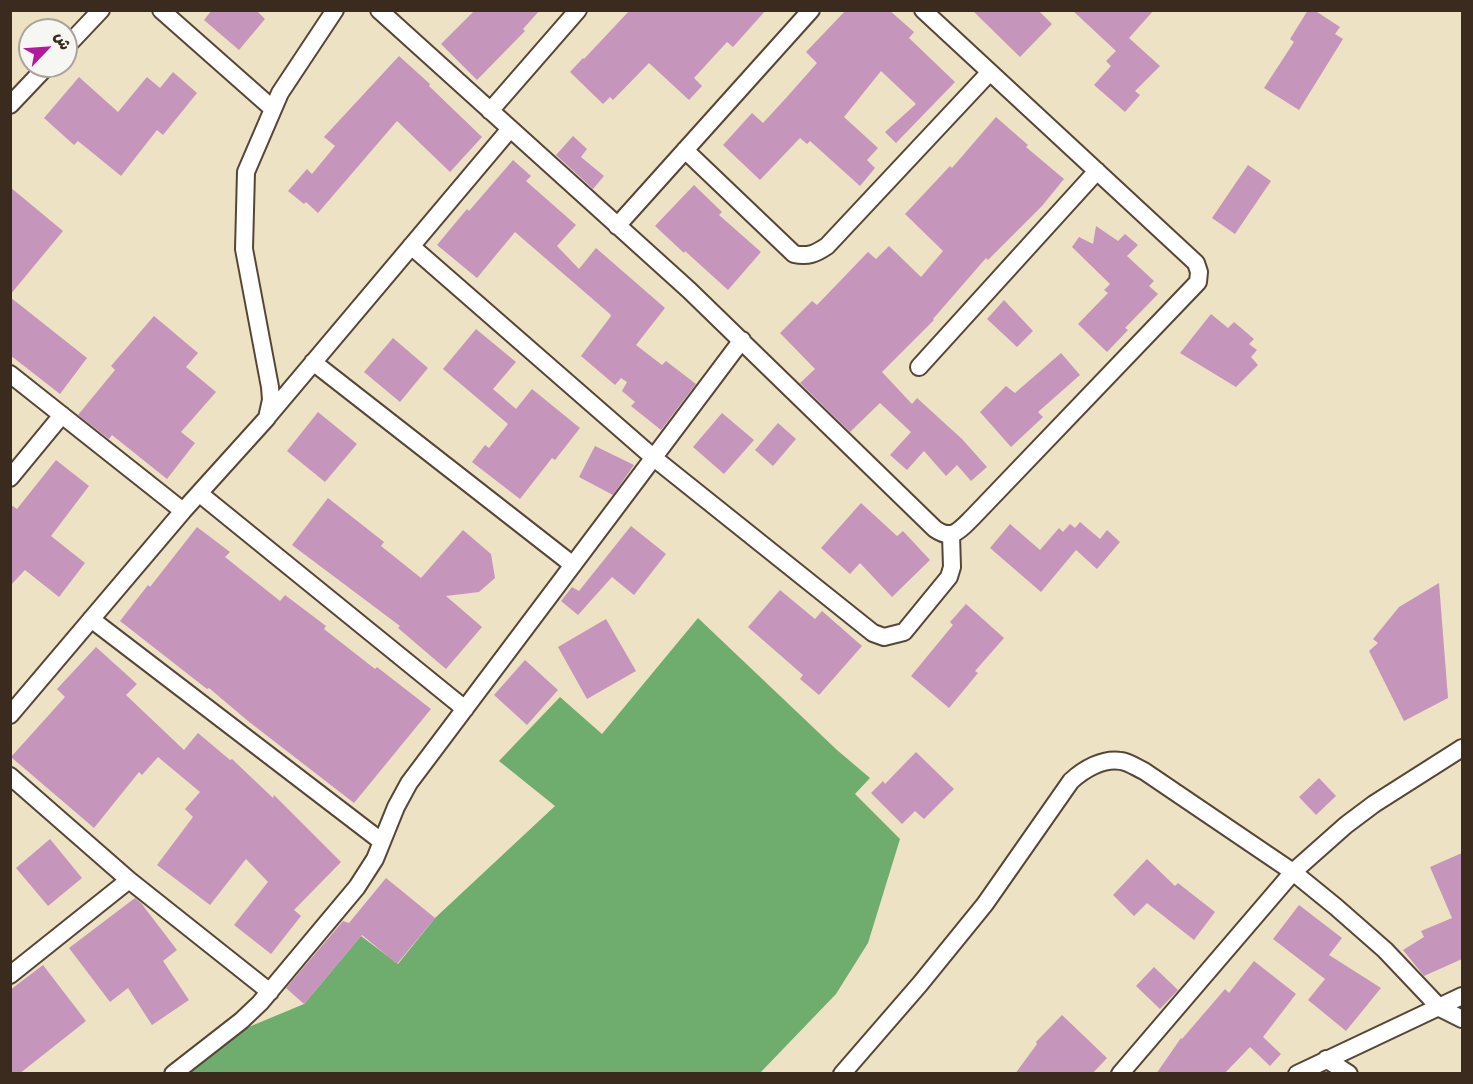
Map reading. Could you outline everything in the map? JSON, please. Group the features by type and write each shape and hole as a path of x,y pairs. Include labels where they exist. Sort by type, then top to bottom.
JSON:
{"street":[{"path":"78,34 100,10"},
{"path":"161,10 273,109"},
{"path":"267,418 271,400 270,387 244,249 246,172 280,93 335,10"},
{"path":"490,111 578,10"},
{"path":"617,226 811,10"},
{"path":"390,14 490,111 742,340 935,529 951,535 957,533 972,518 1198,282 1199,272 1196,263 923,10"},
{"path":"685,150 794,254 804,256 814,254 827,246 990,72"},
{"path":"10,105 36,78"},
{"path":"10,715 183,511 267,418 510,129"},
{"path":"919,367 1097,171"},
{"path":"411,246 654,458 873,633 884,638 904,632 949,577 952,567 951,535"},
{"path":"173,1074 241,1021 270,992 357,887 375,859 396,807 410,783 742,340"},
{"path":"313,362 573,565"},
{"path":"10,374 183,511"},
{"path":"10,478 62,415"},
{"path":"200,494 465,709"},
{"path":"91,619 381,841"},
{"path":"1120,1074 1293,872 1346,825 1374,804 1462,748"},
{"path":"842,1074 985,904 1071,781 1082,770 1102,763 1124,761 1144,771 1293,872 1377,942 1440,1008 1462,1019"},
{"path":"10,777 129,880 270,992"},
{"path":"10,975 129,880"},
{"path":"1297,1074 1462,996"},
{"path":"1326,1059 1349,1074"}],"green space":[{"path":"698,618 837,750 870,778 855,794 900,839 868,943 836,994 760,1073 173,1074 215,1041 304,1004 361,936 398,964 435,918 555,806 499,761 560,697 602,734"}],"building":[{"path":"212,10 256,10 265,19 239,50 204,20"},
{"path":"475,10 540,10 523,29 525,31 477,80 441,44"},
{"path":"630,10 766,10 733,47 727,42 694,78 702,86 689,100 649,63 613,100 610,97 603,104 570,72"},
{"path":"846,10 889,10 914,32 909,38 955,82 896,143 885,132 916,104 881,71 844,117 878,148 867,160 875,168 860,186 810,141 807,144 800,138 760,180 723,145 752,113 763,123 786,98 817,63 806,52"},
{"path":"972,10 1038,10 1052,24 1020,57"},
{"path":"1072,10 1154,10 1129,38 1160,66 1135,91 1140,95 1125,112 1094,85 1111,66 1106,61 1116,51"},
{"path":"1308,10 1314,10 1340,27 1335,34 1343,39 1299,110 1264,88 1294,42 1290,39"},
{"path":"399,56 482,137 450,172 397,121 318,213 288,191 307,169 312,174 335,146 324,137"},
{"path":"173,72 197,93 163,135 157,130 121,176 78,141 74,145 44,118 79,77 118,112 147,77 160,88"},
{"path":"996,117 1028,145 1026,147 1064,179 1042,206 988,260 986,258 934,320 882,372 912,404 917,398 962,439 987,467 971,481 957,465 946,476 924,451 907,470 890,455 911,432 880,403 850,432 800,383 815,369 780,333 812,301 817,305 868,252 876,259 889,246 921,277 943,251 905,214 950,166 952,168"},
{"path":"573,136 587,149 581,157 604,176 593,189 556,155"},
{"path":"513,160 531,176 526,181 576,225 557,246 579,269 596,248 665,308 636,345 662,365 666,361 696,384 661,430 631,406 635,402 622,391 627,382 621,378 615,385 581,356 611,316 610,314 515,232 477,278 437,245"},
{"path":"1248,165 1271,181 1235,234 1212,218"},
{"path":"694,185 722,212 719,215 761,252 728,290 655,226"},
{"path":"10,187 63,231 10,295"},
{"path":"1096,226 1118,241 1125,234 1138,245 1127,256 1154,281 1149,286 1158,294 1125,328 1128,330 1107,352 1078,324 1108,293 1104,290 1110,284 1072,247 1079,237 1093,244"},
{"path":"10,297 87,358 60,394 10,355"},
{"path":"1004,300 1033,331 1017,347 987,319"},
{"path":"1211,314 1228,328 1234,322 1254,339 1249,344 1257,350 1251,357 1258,365 1236,387 1180,353"},
{"path":"154,316 198,353 186,367 216,392 181,432 195,443 167,479 112,435 109,439 78,415 115,370 111,366"},
{"path":"476,329 516,362 493,389 516,409 532,389 580,428 555,460 552,458 520,499 472,462 485,445 489,448 508,424 443,369"},
{"path":"393,338 428,368 400,402 364,372"},
{"path":"1061,353 1080,375 1038,412 1043,417 1011,447 980,412 1006,386 1015,393"},
{"path":"318,412 357,444 325,482 287,451"},
{"path":"722,413 754,440 724,474 693,447"},
{"path":"778,423 796,439 773,466 755,450"},
{"path":"595,446 634,465 613,495 579,477"},
{"path":"56,460 89,486 51,536 85,563 59,597 25,570 10,586 10,504 17,509"},
{"path":"328,498 384,542 381,546 421,578 463,530 491,554 495,578 479,592 446,596 482,627 446,669 398,628 400,626 292,545"},
{"path":"861,503 897,536 903,531 930,560 892,597 860,563 850,574 821,548"},
{"path":"1080,522 1100,539 1107,530 1120,542 1097,569 1076,550 1041,592 990,548 1010,524 1040,550 1059,528 1063,532 1070,524 1075,528"},
{"path":"631,526 666,554 634,595 612,577 578,615 561,601 572,587 579,591"},
{"path":"197,527 230,552 225,557 280,601 285,595 326,626 324,629 375,669 377,667 431,709 354,803 120,621"},
{"path":"1439,583 1448,698 1404,721 1369,651 1378,643 1373,639 1399,607"},
{"path":"780,590 815,619 822,611 862,646 819,695 800,679 803,675 748,627"},
{"path":"966,604 1004,638 975,671 978,673 949,708 911,676 953,625 950,622"},
{"path":"606,619 636,671 587,699 558,647"},
{"path":"96,647 137,684 126,695 184,750 198,733 230,760 232,759 273,798 274,795 341,862 294,910 301,916 271,954 234,925 268,882 246,859 210,905 157,865 193,817 185,809 200,792 158,757 142,775 139,772 94,828 11,757 65,697 57,689"},
{"path":"525,660 558,690 527,725 494,695"},
{"path":"916,752 954,789 924,819 915,811 902,824 871,793 883,781 885,784"},
{"path":"1319,778 1336,796 1316,815 1299,797"},
{"path":"50,839 82,878 48,906 16,868"},
{"path":"1462,853 1462,959 1424,976 1403,950 1424,937 1421,931 1452,918 1430,867"},
{"path":"1147,859 1175,886 1178,883 1215,912 1194,940 1147,903 1134,916 1113,895"},
{"path":"386,878 435,918 397,964 362,935 304,1004 286,988 343,921 349,923"},
{"path":"135,898 177,950 163,961 189,1000 152,1025 128,988 110,1002 69,948"},
{"path":"1299,905 1342,938 1329,955 1381,988 1346,1031 1308,1000 1325,979 1273,939"},
{"path":"1254,961 1296,994 1263,1037 1281,1054 1270,1066 1250,1047 1224,1074 1156,1074 1181,1038 1225,989 1229,993"},
{"path":"43,965 86,1021 19,1074 10,1074 10,990"},
{"path":"1154,967 1178,990 1160,1009 1136,986"},
{"path":"1062,1015 1107,1058 1092,1074 1015,1074 1037,1044 1036,1042"}]}
